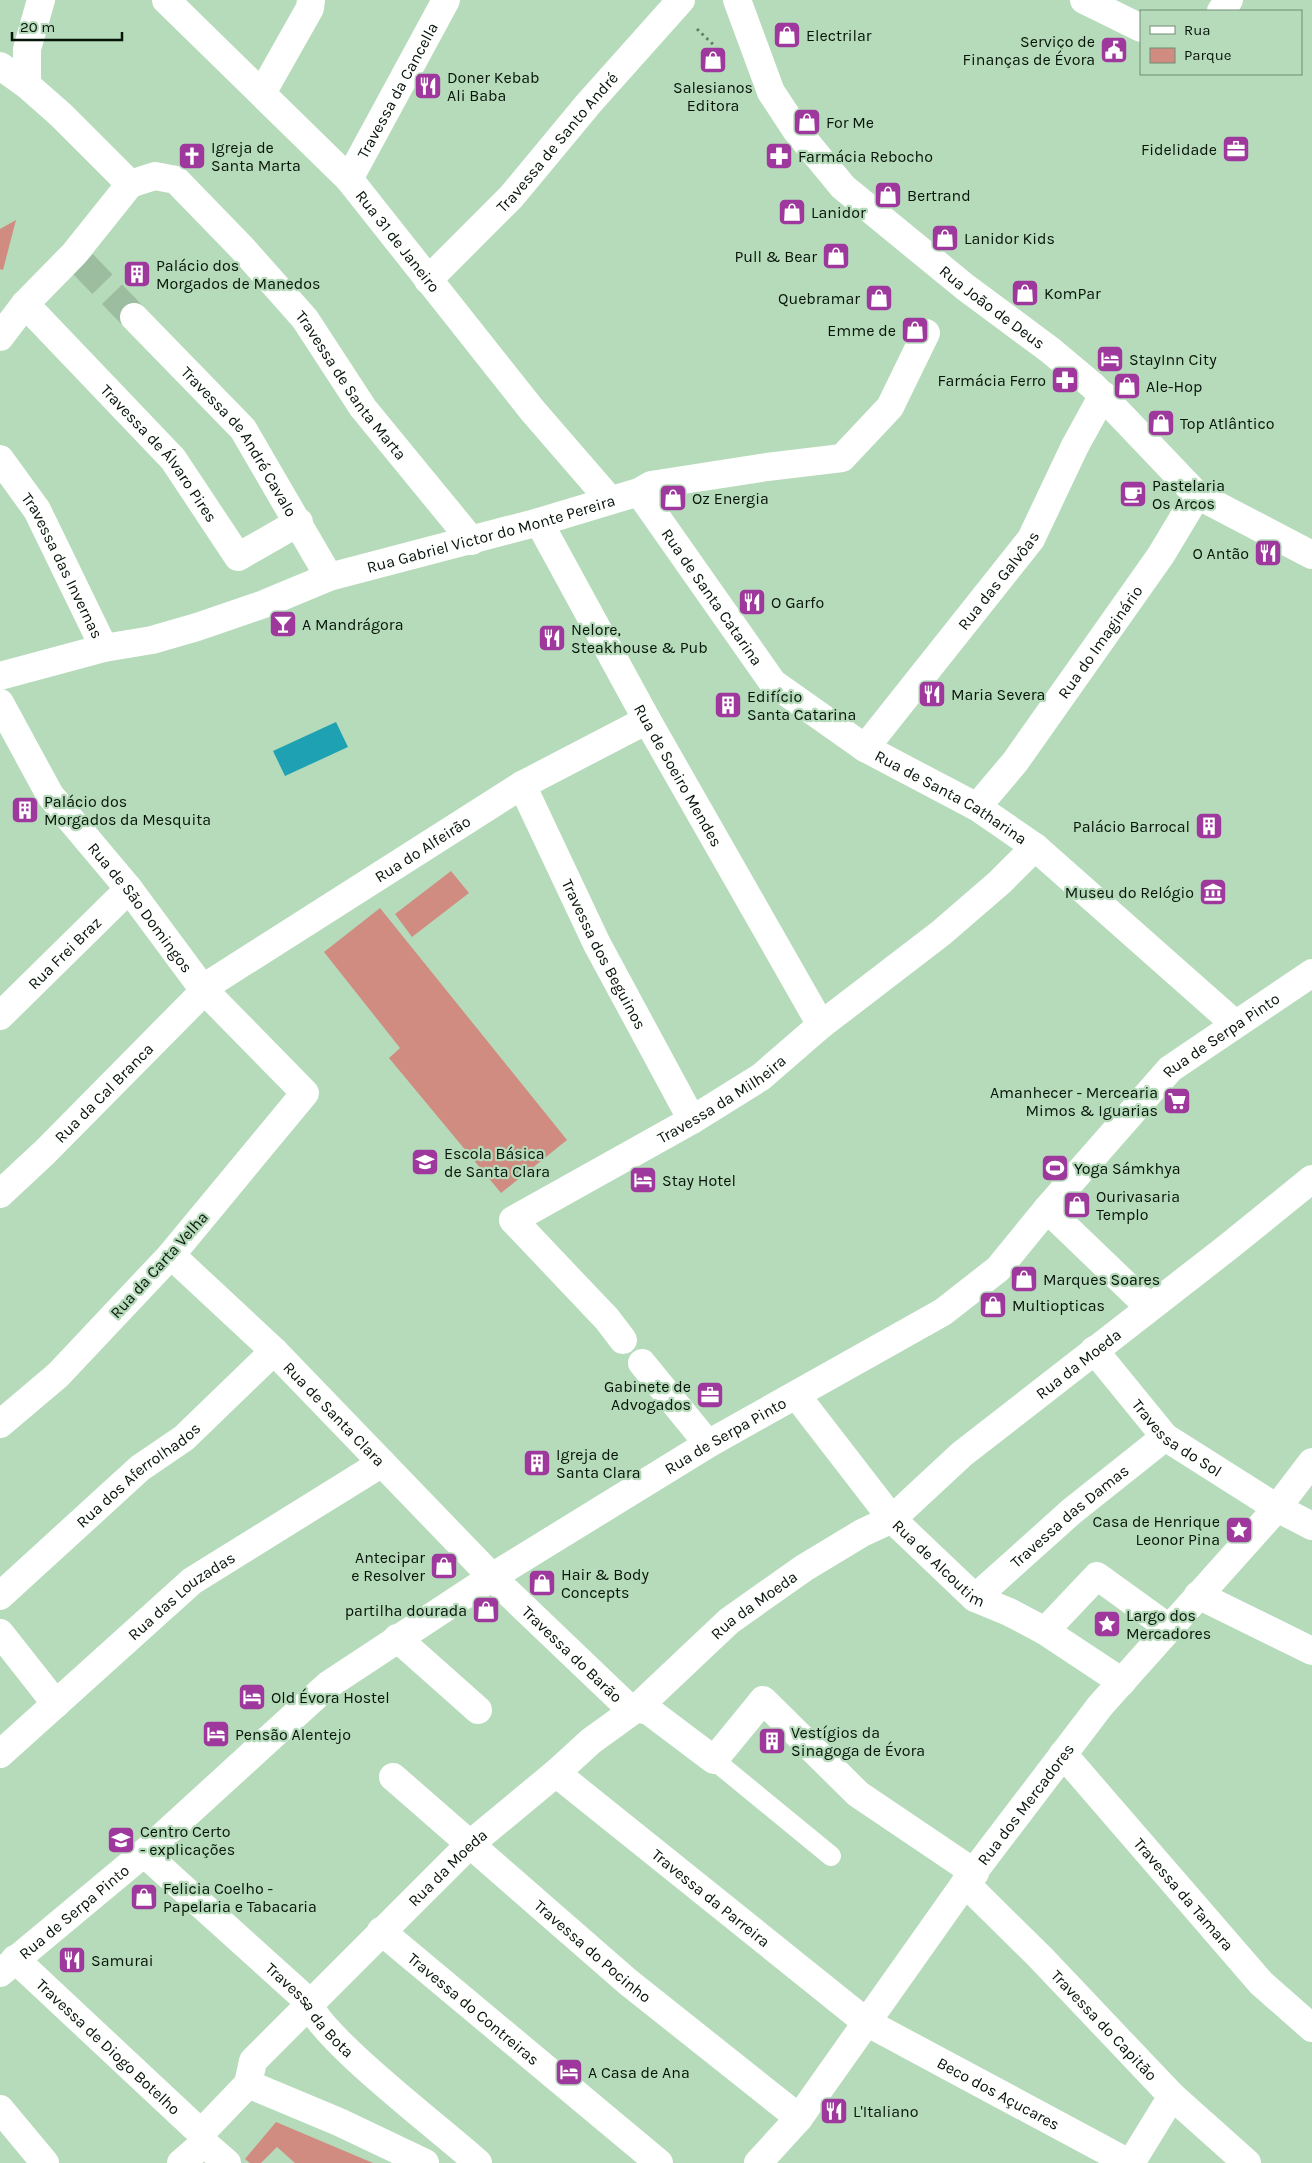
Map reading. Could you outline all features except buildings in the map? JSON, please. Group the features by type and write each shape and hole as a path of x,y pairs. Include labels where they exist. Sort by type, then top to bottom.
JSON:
{"street":[{"path":"27,85 27,49 41,0"},
{"name":"Rua 31 de Janeiro","path":"166,0 349,179 532,410 609,500"},
{"path":"262,93 310,8 311,0"},
{"name":"Travessa da Cancella","path":"349,179 446,0"},
{"name":"Rua João de Deus","path":"737,0 771,92 796,130 843,187 965,287 1050,350 1103,396 1196,495 1312,555"},
{"path":"1084,0 1140,28"},
{"name":"Travessa de Santo André","path":"428,280 511,197 589,103 678,4"},
{"path":"0,66 27,85 61,115 130,184 78,259 25,304 0,337"},
{"name":"Travessa de Santa Marta","path":"130,184 155,176 176,180 242,248 305,319 363,408 472,541"},
{"name":"Travessa de Álvaro Pires","path":"25,304 174,459 238,557 299,522"},
{"name":"Travessa de André Cavalo","path":"134,317 243,429 299,522 329,577"},
{"name":"Rua Gabriel Victor do Monte Pereira","path":"0,676 104,648 152,640 197,627 264,604 329,577 539,522 639,492 651,485 766,466 842,458 890,407 926,333"},
{"name":"Rua das Galvôas","path":"865,748 1031,539 1074,446 1103,396"},
{"name":"Travessa das Invernas","path":"0,459 37,510 104,648"},
{"name":"Rua de Santa Catarina","path":"639,492 773,683 865,748"},
{"name":"Rua do Imaginário","path":"977,807 1015,762 1162,555 1196,495"},
{"name":"Rua de Soeiro Mendes","path":"539,522 647,720 821,1025"},
{"name":"Rua de São Domingos","path":"0,703 50,795 129,890 203,989 305,1093"},
{"name":"Rua do Alfeirão","path":"203,989 522,785 647,720"},
{"name":"Rua de Santa Catharina","path":"865,748 977,807 1035,847 1235,1024"},
{"name":"Travessa dos Beguinos","path":"522,785 597,944 692,1120"},
{"name":"Travessa da Milheira","path":"624,1340 607,1319 512,1220 692,1120 761,1077 821,1025 941,933 1000,882 1035,847"},
{"name":"Rua Frei Braz","path":"0,1016 129,890"},
{"name":"Rua de Serpa Pinto","path":"8,1966 144,1853 328,1685 492,1577 708,1444 797,1396 943,1312 998,1269 1047,1209 1170,1069 1312,973"},
{"name":"Rua da Cal Branca","path":"0,1194 45,1152 203,989"},
{"name":"Rua da Carta Velha","path":"0,1424 58,1375 170,1254 305,1093"},
{"name":"Rua da Moeda","path":"248,2084 253,2061 309,2002 469,1845 556,1773 591,1741 638,1708 729,1621 804,1568 862,1533 892,1519 962,1454 1312,1179"},
{"path":"1047,1209 1149,1307"},
{"name":"Rua de Santa Clara","path":"170,1254 274,1351 492,1577"},
{"name":"Travessa do Sol","path":"1094,1350 1165,1438 1278,1508 1312,1526"},
{"name":"Rua dos Aferrolhados","path":"0,1596 140,1468 184,1438 274,1351"},
{"path":"642,1363 708,1444"},
{"name":"Rua de Alcoutim","path":"797,1396 892,1519 975,1598 1009,1612 1045,1631 1122,1682"},
{"name":"Travessa das Damas","path":"975,1598 1072,1511 1165,1438"},
{"name":"Rua dos Mercadores","path":"758,2163 799,2118 970,1878 1100,1706 1278,1508 1312,1462"},
{"name":"Rua das Louzadas","path":"0,1754 192,1581 382,1463"},
{"path":"1045,1631 1097,1576 1169,1628"},
{"name":"Travessa do Barão","path":"492,1577 627,1706 649,1711 714,1760"},
{"path":"1198,1595 1312,1651"},
{"path":"0,1633 56,1704"},
{"path":"397,1638 478,1710"},
{"path":"714,1760 763,1700 858,1794 970,1878"},
{"name":"Travessa da Tamara","path":"1063,1754 1261,1983 1312,2028"},
{"name":"Travessa da Parreira","path":"556,1773 866,2022"},
{"name":"Travessa do Pocinho","path":"393,1777 628,1982 799,2118"},
{"name":"Travessa da Bota","path":"144,1853 309,2002 311,2010 325,2028 364,2065 478,2163"},
{"name":"Travessa do Capitão","path":"970,1878 1040,1957 1172,2096 1247,2163"},
{"name":"Travessa do Contreiras","path":"381,1931 659,2163"},
{"name":"Travessa de Diogo Botelho","path":"8,1966 202,2138 227,2163"},
{"name":"Beco dos Açucares","path":"866,2022 1130,2163 1172,2096"},
{"path":"181,2163 248,2084 339,2122 425,2163"},
{"path":"0,2109 45,2163"}],"lane":[{"path":"714,1760 831,1856"}],"path":[{"path":"678,4 726,57"}],"green space":[{"path":"16,220 3,270 0,269 0,229"},
{"path":"451,871 469,893 412,937 395,914"},
{"path":"380,908 567,1140 501,1193 389,1058 400,1048 324,952"},
{"path":"276,2122 373,2163 295,2163 277,2147 261,2163 250,2163 245,2159"}],"water":[{"path":"336,722 348,747 285,776 273,751"}],"tunnel":[{"path":"83,264 134,317"}],"place":[{"name":"Electrilar","path":"787,35"},
{"name":"Serviço de Finanças de Évora","path":"1114,50"},
{"name":"Salesianos Editora","path":"713,60"},
{"name":"Doner Kebab Ali Baba","path":"428,86"},
{"name":"For Me","path":"807,122"},
{"name":"Fidelidade","path":"1236,149"},
{"name":"Igreja de Santa Marta","path":"192,156"},
{"name":"Farmácia Rebocho","path":"779,156"},
{"name":"Bertrand","path":"888,195"},
{"name":"Lanidor","path":"792,212"},
{"name":"Lanidor Kids","path":"945,238"},
{"name":"Pull & Bear","path":"836,256"},
{"name":"Palácio dos Morgados de Manedos","path":"137,274"},
{"name":"KomPar","path":"1025,293"},
{"name":"Quebramar","path":"879,298"},
{"name":"Emme de","path":"915,330"},
{"name":"StayInn City","path":"1110,359"},
{"name":"Farmácia Ferro","path":"1065,380"},
{"name":"Ale-Hop","path":"1127,386"},
{"name":"Top Atlântico","path":"1161,423"},
{"name":"Pastelaria Os Arcos","path":"1133,494"},
{"name":"Oz Energia","path":"673,498"},
{"name":"O Antão","path":"1268,553"},
{"name":"O Garfo","path":"752,602"},
{"name":"A Mandrágora","path":"283,624"},
{"name":"Nelore, Steakhouse & Pub","path":"552,638"},
{"name":"Maria Severa","path":"932,694"},
{"name":"Edifício Santa Catarina","path":"728,705"},
{"name":"Palácio dos Morgados da Mesquita","path":"25,810"},
{"name":"Palácio Barrocal","path":"1209,826"},
{"name":"Museu do Relógio","path":"1213,892"},
{"name":"Amanhecer - Mercearia Mimos & Iguarias","path":"1177,1101"},
{"name":"Escola Básica de Santa Clara","path":"425,1162"},
{"name":"Yoga Sámkhya","path":"1055,1168"},
{"name":"Stay Hotel","path":"643,1180"},
{"name":"Ourivasaria Templo","path":"1077,1205"},
{"name":"Marques Soares","path":"1024,1279"},
{"name":"Multiopticas","path":"993,1305"},
{"name":"Gabinete de Advogados","path":"710,1395"},
{"name":"Igreja de Santa Clara","path":"537,1463"},
{"name":"Casa de Henrique Leonor Pina","path":"1239,1530"},
{"name":"Antecipar e Resolver","path":"444,1566"},
{"name":"Hair & Body Concepts","path":"542,1583"},
{"name":"partilha dourada","path":"486,1610"},
{"name":"Largo dos Mercadores","path":"1107,1624"},
{"name":"Old Évora Hostel","path":"252,1697"},
{"name":"Pensão Alentejo","path":"216,1734"},
{"name":"Vestígios da Sinagoga de Évora","path":"772,1741"},
{"name":"Centro Certo - explicações","path":"121,1840"},
{"name":"Felicia Coelho - Papelaria e Tabacaria","path":"144,1897"},
{"name":"Samurai","path":"72,1960"},
{"name":"A Casa de Ana","path":"569,2072"},
{"name":"L'Italiano","path":"834,2111"}]}
